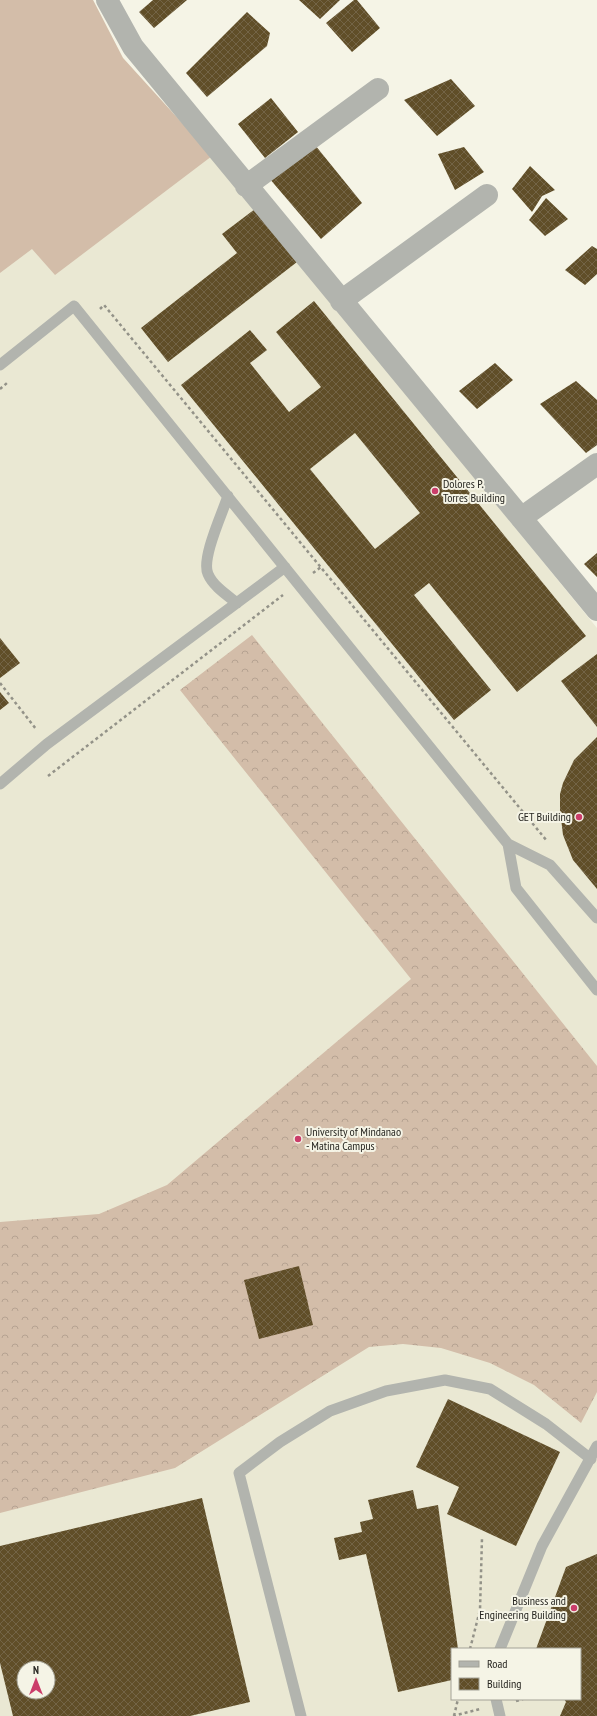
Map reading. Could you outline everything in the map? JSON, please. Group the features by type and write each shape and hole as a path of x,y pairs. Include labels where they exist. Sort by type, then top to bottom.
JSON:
{"street":[{"path":"106,0 133,48 597,610"},
{"path":"246,186 378,89"},
{"path":"341,301 487,195"},
{"path":"521,518 597,464"}],"lane":[{"path":"0,365 74,306 508,844 550,865 597,918"},
{"path":"228,496 209,549 206,563 208,574 215,584 237,603"},
{"path":"0,784 47,744 285,567"},
{"path":"508,844 516,888 597,990"},
{"path":"301,1716 239,1473 280,1442 330,1411 386,1391 445,1380 490,1389 546,1424 591,1459"},
{"path":"500,1648 542,1546 597,1446"},
{"path":"496,1700 500,1716"}],"path":[{"path":"48,776 320,567"},
{"path":"0,683 63,764"},
{"path":"470,1648 480,1610 482,1538"},
{"path":"454,1716 458,1700"}],"shaded area":[{"name":"University of Mindanao - Matina Campus","path":"0,0 93,0 123,58 212,156 597,628 597,1716 0,1716"}],"green space":[{"path":"0,0 93,0 123,58 212,156 55,275 32,249 0,273"},
{"path":"252,635 597,1066 597,1392 581,1423 534,1385 490,1363 441,1348 403,1344 369,1347 175,1468 0,1513 0,1222 99,1214 167,1185 411,979 180,690"}],"building":[{"path":"153,0 187,0 154,28 139,12"},
{"path":"299,0 340,0 320,19"},
{"path":"354,0 357,0 380,28 352,52 326,23"},
{"path":"247,12 270,33 267,46 207,97 186,73"},
{"path":"451,79 475,106 437,136 404,100"},
{"path":"271,98 298,132 265,158 238,124"},
{"path":"315,145 362,203 321,239 269,178"},
{"path":"464,147 484,172 455,190 438,154"},
{"path":"530,166 555,190 542,196 532,212 512,189"},
{"path":"546,198 568,219 545,236 529,220"},
{"path":"255,209 297,262 168,362 141,328 237,253 222,234"},
{"path":"592,246 597,249 597,274 585,285 565,270"},
{"name":"Dolores P. Torres Building","path":"314,301 586,636 517,692 429,583 414,595 491,690 454,720 181,385 250,330 267,350 250,363 289,412 321,387 276,332","holes":["355,433 420,513 375,549 310,469"]},
{"path":"495,363 513,380 477,409 459,391"},
{"path":"576,381 597,400 597,445 586,453 540,404"},
{"path":"597,553 597,577 584,564"},
{"path":"0,638 20,663 0,678"},
{"path":"597,654 597,727 561,681"},
{"path":"0,692 9,703 0,710"},
{"name":"GET Building","path":"597,737 597,889 573,860 563,835 560,794 563,783 574,760"},
{"path":"299,1266 313,1325 259,1339 244,1280"},
{"path":"448,1399 560,1452 516,1546 447,1514 459,1487 416,1467"},
{"path":"413,1490 417,1509 438,1505 458,1648 451,1648 451,1680 398,1692 366,1554 339,1560 334,1538 362,1532 360,1522 373,1519 368,1500"},
{"path":"202,1498 250,1702 190,1716 13,1716 0,1663 0,1546"},
{"name":"Business and Engineering Building","path":"597,1554 597,1716 560,1716 566,1702 565,1700 581,1700 581,1648 536,1648 566,1567"}],"place":[{"name":"Dolores P. Torres Building","path":"435,491"},
{"name":"GET Building","path":"579,817"},
{"name":"University of Mindanao - Matina Campus","path":"298,1139"},
{"name":"Business and Engineering Building","path":"574,1608"}]}
